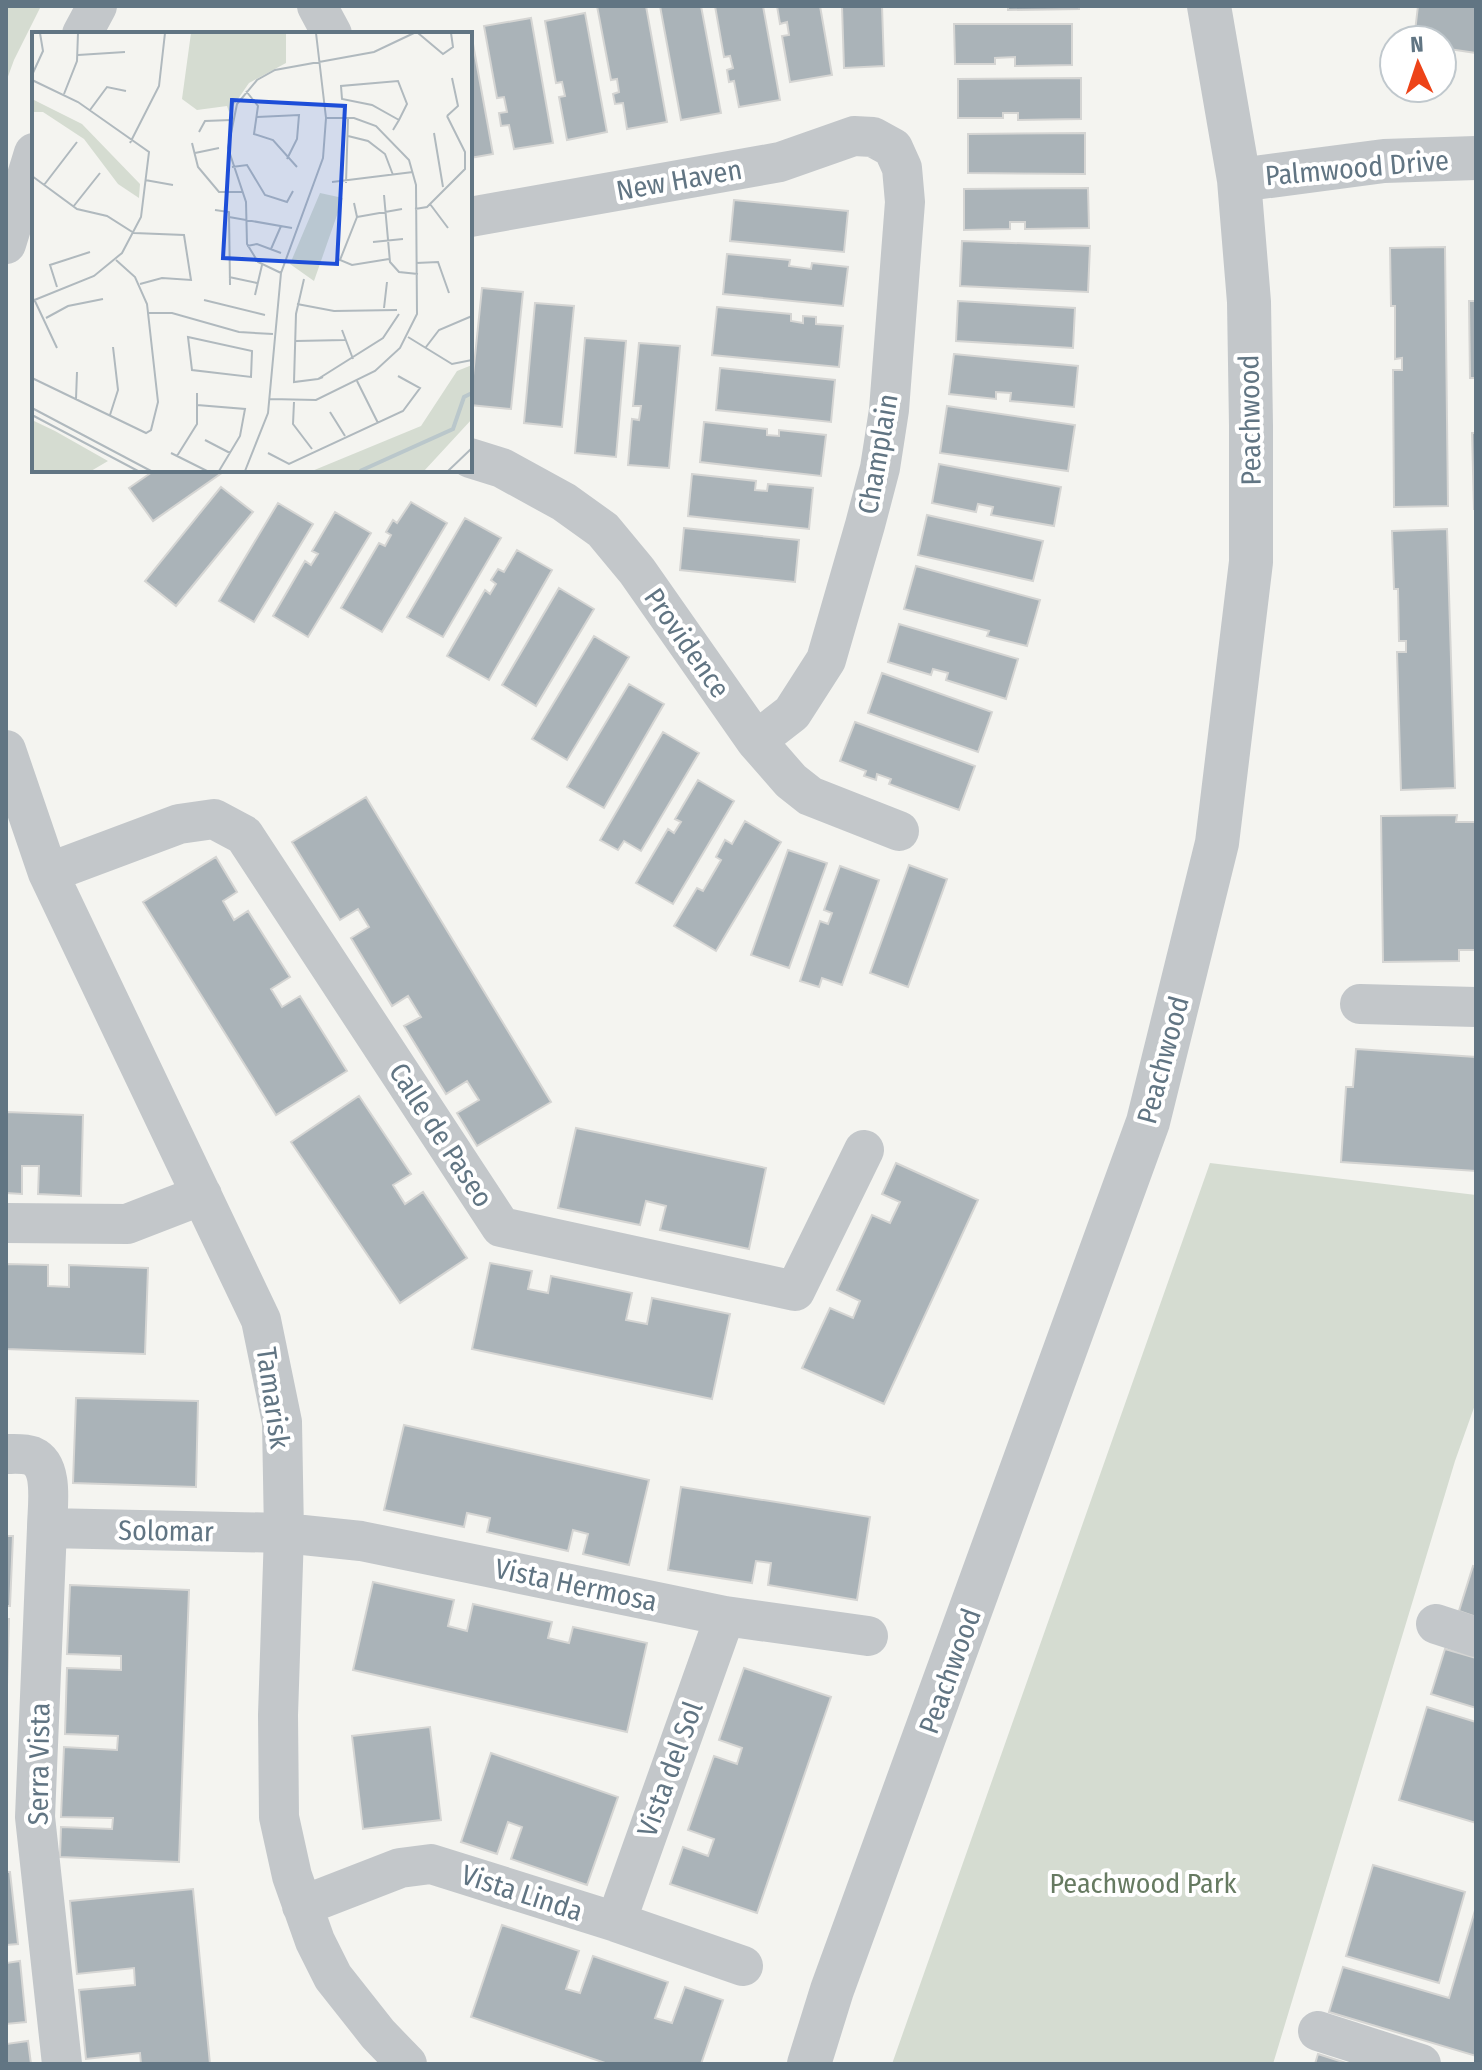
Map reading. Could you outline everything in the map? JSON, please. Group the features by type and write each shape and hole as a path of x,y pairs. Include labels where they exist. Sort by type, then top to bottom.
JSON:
{"street":[{"path":"83,32 97,6"},
{"path":"317,6 331,32"},
{"name":"Peachwood","path":"809,2064 832,1990 1148,1122 1217,843 1251,562 1249,302 1239,180 1209,6"},
{"name":"New Haven","path":"472,217 780,162 854,136 873,137 883,142"},
{"name":"Champlain","path":"756,741 792,713 826,660 880,468 889,410 905,202 902,168 893,148 883,142"},
{"name":"Palmwood Drive","path":"1239,180 1384,161 1476,158"},
{"path":"6,244 32,160"},
{"name":"Providence","path":"472,459 502,468 564,502 603,530 637,571 756,741 791,781 810,796 899,831"},
{"name":"Tamarisk","path":"6,750 48,873 261,1320 282,1422 284,1533 278,1715 279,1817 302,1906 333,1977 378,2034 407,2064"},
{"name":"Calle de Paseo","path":"48,873 179,824 214,819 244,835 501,1227 795,1291 864,1150"},
{"path":"1360,1004 1476,1007"},
{"path":"6,1223 127,1224 202,1195"},
{"name":"Serra Vista","path":"23,1458 47,1480 35,1817 62,2064"},
{"name":"Solomar","path":"47,1528 284,1533"},
{"name":"Vista Hermosa","path":"284,1533 361,1541 725,1616 868,1636"},
{"name":"Vista del Sol","path":"616,1922 725,1616"},
{"path":"1436,1624 1476,1637"},
{"name":"Vista Linda","path":"302,1906 400,1868 431,1864 743,1966"},
{"path":"1318,2031 1421,2064"}],"green space":[{"path":"6,6 41,6 6,82"},
{"name":"Peachwood Park","path":"1210,1163 1476,1195 1476,1402 1455,1461 1273,2064 892,2064"}],"building":[{"path":"597,6 646,6 667,122 627,129 623,103 615,104 613,94 619,92 617,79 611,80"},
{"path":"660,6 701,6 721,113 681,120"},
{"path":"715,6 763,6 780,100 739,107 734,81 729,82 727,70 733,68 730,56 724,57"},
{"path":"777,6 820,6 832,75 790,82 782,36 789,35 787,22 780,24"},
{"path":"842,6 882,6 884,66 844,68"},
{"path":"1008,6 1079,6 1079,9 1008,10"},
{"path":"1418,6 1476,6 1476,53 1458,50 1458,24 1416,24"},
{"path":"585,13 607,132 567,140 559,97 565,96 562,82 556,83 545,21"},
{"path":"531,18 553,143 514,149 509,125 501,126 499,113 507,112 504,97 497,98 484,26"},
{"path":"954,24 1072,24 1072,65 1015,66 1015,57 995,58 995,64 955,64"},
{"path":"472,38 493,154 472,158"},
{"path":"1081,78 1081,119 1018,120 1018,113 1003,113 1003,118 958,118 958,79"},
{"path":"1085,133 1085,174 968,173 968,134"},
{"path":"1088,188 1089,228 1025,229 1025,222 1010,222 1010,229 964,230 964,189"},
{"path":"734,200 848,211 844,252 730,241"},
{"path":"962,241 1090,246 1088,292 960,286"},
{"path":"1445,247 1448,506 1394,507 1393,370 1402,370 1402,358 1395,359 1390,248"},
{"path":"727,254 790,260 789,266 811,269 812,263 848,267 843,306 723,294"},
{"path":"482,288 523,292 511,409 472,405"},
{"path":"958,301 1075,308 1073,348 956,341"},
{"path":"1469,301 1476,301 1476,378 1470,378"},
{"path":"535,303 574,306 562,427 524,423"},
{"path":"717,307 791,314 791,321 803,323 803,316 816,317 816,324 843,326 839,367 712,355"},
{"path":"585,338 626,341 616,457 575,453"},
{"path":"639,343 680,346 669,468 628,465 632,419 639,420 641,406 633,406"},
{"path":"954,354 1078,366 1074,407 1010,401 1011,393 996,392 996,399 949,394"},
{"path":"720,368 835,380 831,422 716,410"},
{"path":"947,406 1075,425 1068,471 940,453"},
{"path":"704,422 767,429 767,435 779,436 779,430 826,435 821,476 700,462"},
{"path":"1472,433 1476,433 1476,509 1474,509"},
{"path":"939,464 1061,487 1054,526 991,515 993,507 978,504 976,512 932,503"},
{"path":"152,472 223,472 153,521 129,488"},
{"path":"692,474 756,481 755,490 767,491 768,484 813,488 809,529 688,516"},
{"path":"221,487 253,512 176,606 145,581"},
{"path":"411,502 447,523 382,632 341,608 379,543 385,546 391,535 386,532 393,520 397,523"},
{"path":"278,503 313,524 254,622 219,601"},
{"path":"335,512 371,533 308,637 273,616 305,561 311,565 318,554 312,551"},
{"path":"927,515 1043,541 1033,581 918,555"},
{"path":"465,518 501,538 443,637 407,617"},
{"path":"684,528 799,540 795,582 680,570"},
{"path":"1447,529 1455,788 1401,790 1397,652 1406,652 1406,641 1399,641 1392,531"},
{"path":"517,550 552,570 489,680 447,656 485,590 490,594 496,584 491,580 498,569 504,572"},
{"path":"916,566 1040,600 1027,646 987,636 989,631 904,609"},
{"path":"559,588 594,609 536,706 502,685"},
{"path":"899,624 1018,659 1006,699 946,680 948,673 933,669 931,675 888,662"},
{"path":"594,636 629,657 567,760 532,739"},
{"path":"882,673 992,712 978,752 868,713"},
{"path":"629,684 664,704 604,808 567,787"},
{"path":"855,722 975,766 959,810 889,784 891,779 877,774 876,780 864,776 866,771 840,761"},
{"path":"663,732 699,753 641,851 624,841 618,850 600,840"},
{"path":"698,780 734,801 673,904 636,883 668,829 674,833 681,822 675,819"},
{"path":"366,797 551,1102 477,1146 457,1113 479,1100 467,1081 446,1094 404,1026 421,1017 408,996 392,1006 351,938 369,927 358,909 340,920 292,842"},
{"path":"1457,815 1456,822 1476,822 1476,950 1459,950 1459,961 1383,962 1381,816"},
{"path":"745,821 781,842 716,951 674,926 697,888 703,891 721,860 716,857 725,840 732,844"},
{"path":"788,850 827,863 789,968 751,955"},
{"path":"216,857 237,892 223,901 234,920 248,911 290,977 271,989 282,1007 300,996 347,1071 276,1115 143,902"},
{"path":"909,865 947,879 908,987 870,973"},
{"path":"840,866 879,880 842,985 822,978 819,987 800,981 820,921 828,924 832,913 824,910"},
{"path":"1356,1049 1476,1057 1476,1171 1341,1162 1346,1087 1353,1087"},
{"path":"359,1096 411,1174 393,1185 405,1204 423,1192 467,1258 400,1303 291,1142"},
{"path":"6,1112 83,1115 81,1196 38,1194 39,1166 22,1166 22,1194 6,1193"},
{"path":"576,1128 766,1168 749,1249 660,1230 666,1206 646,1201 640,1225 558,1208"},
{"path":"896,1163 978,1200 884,1404 802,1368 830,1308 853,1318 860,1301 837,1290 872,1215 890,1223 900,1202 882,1194"},
{"path":"490,1263 532,1271 528,1289 548,1293 551,1276 632,1293 626,1320 647,1324 652,1298 730,1314 712,1399 472,1349"},
{"path":"6,1264 48,1265 48,1286 69,1287 69,1265 148,1268 145,1354 6,1349"},
{"path":"76,1398 198,1401 196,1487 73,1483"},
{"path":"404,1425 649,1480 629,1565 583,1554 588,1534 573,1530 568,1551 487,1532 490,1518 467,1513 464,1527 384,1510"},
{"path":"681,1487 870,1517 857,1600 768,1585 771,1563 756,1561 752,1583 668,1570"},
{"path":"6,1536 13,1536 10,1606 6,1606"},
{"path":"1473,1566 1476,1567 1476,1617 1459,1611"},
{"path":"373,1582 454,1600 448,1626 467,1631 473,1604 552,1622 548,1638 569,1643 573,1627 647,1643 627,1732 353,1670"},
{"path":"70,1585 189,1590 179,1862 60,1857 61,1827 112,1829 113,1818 61,1817 64,1747 117,1750 118,1736 65,1734 67,1668 121,1670 121,1656 67,1654"},
{"path":"6,1619 9,1619 7,1685 6,1685"},
{"path":"1445,1649 1476,1658 1476,1708 1431,1694"},
{"path":"744,1668 831,1697 757,1913 670,1884 683,1847 708,1856 714,1839 688,1830 714,1756 737,1764 742,1748 719,1740"},
{"path":"1427,1707 1476,1722 1476,1823 1399,1800"},
{"path":"430,1727 441,1820 363,1829 352,1736"},
{"path":"491,1753 618,1797 587,1885 511,1859 522,1827 508,1822 497,1854 461,1842"},
{"path":"1373,1865 1465,1892 1439,1983 1346,1956"},
{"path":"6,1872 10,1872 18,1944 6,1945"},
{"path":"193,1889 210,2064 141,2064 140,2053 86,2059 79,1990 135,1985 134,1968 77,1974 70,1901"},
{"path":"1476,1907 1476,2056 1329,2012 1343,1967 1449,1998"},
{"path":"502,1925 579,1951 566,1989 580,1993 593,1956 668,1982 655,2018 672,2023 685,1987 723,2000 701,2064 608,2064 471,2017"},
{"path":"20,1961 26,2022 6,2024 6,1963"},
{"path":"28,2041 31,2064 6,2064 6,2044"},
{"path":"1318,2054 1349,2064 1315,2064"}]}
